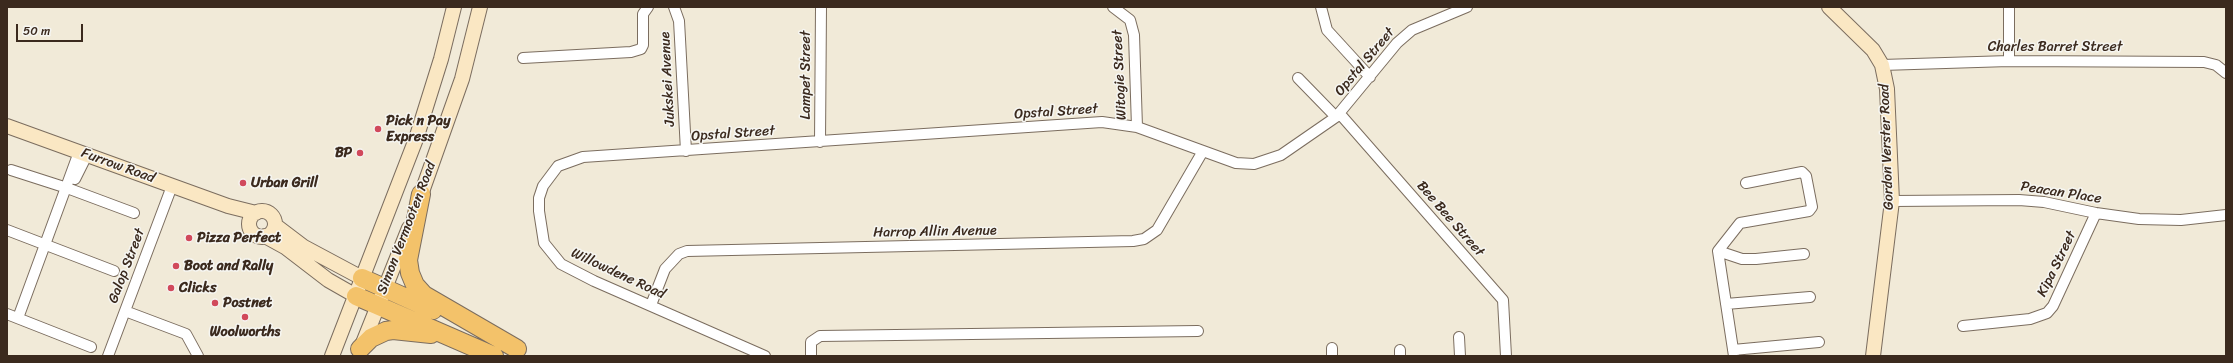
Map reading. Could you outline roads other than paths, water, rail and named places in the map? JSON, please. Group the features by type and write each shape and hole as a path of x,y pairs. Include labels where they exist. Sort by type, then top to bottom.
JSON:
{"highway":[{"path":"421,194 408,260 410,273 415,285 424,295 524,353"},
{"path":"362,278 524,353"},
{"path":"356,296 456,338 494,356"},
{"path":"358,352 371,338 393,330 456,338"}],"street":[{"name":"Simon Vermooten Road","path":"332,356 416,140 441,59 454,7"},
{"name":"Simon Vermooten Road","path":"358,352 421,194 462,79 480,7"},
{"path":"523,58 631,52 641,49 644,45 644,14 648,7"},
{"name":"Jukskei Avenue","path":"674,7 679,21 686,151"},
{"name":"Lampet Street","path":"820,142 821,7"},
{"name":"Witogie Street","path":"1113,7 1130,20 1134,35 1136,127"},
{"path":"1321,7 1327,30 1370,77"},
{"name":"Opstal Street","path":"583,157 1102,122 1136,127 1236,163 1254,164 1281,155 1338,116 1397,44 1412,30 1467,7"},
{"name":"Gordon Verster Road","path":"1829,7 1869,46 1882,65 1887,89 1892,201 1873,356"},
{"path":"2009,7 2009,61"},
{"name":"Charles Barret Street","path":"1882,65 2009,61 2204,62 2216,65 2226,73"},
{"name":"Bee Bee Street","path":"1298,78 1338,116 1503,300 1506,356"},
{"name":"Furrow Road","path":"7,126 228,206 253,219"},
{"name":"Harrop Allin Avenue","path":"651,305 665,269 679,254 687,251 1133,241 1144,239 1157,230 1203,151"},
{"path":"20,319 68,189 83,154"},
{"name":"Willowdene Road","path":"583,157 558,166 543,186 539,198 539,211 544,243 561,264 594,281 765,356"},
{"path":"11,170 68,189 134,214"},
{"path":"1746,183 1802,172 1806,176 1812,207 1809,211 1740,223 1718,251 1733,353 1819,342"},
{"name":"Galop Street","path":"108,356 172,186"},
{"name":"Peacan Place","path":"1892,201 2019,200 2044,202 2096,213 2139,219 2181,220 2226,216"},
{"path":"265,236 273,231 275,225 274,218 269,213 264,211 253,219 254,234 265,236 284,247 328,280 356,296"},
{"name":"Kipa Street","path":"1963,326 2030,319 2047,313 2053,306 2096,213"},
{"path":"275,225 304,247 362,278"},
{"path":"7,230 114,271"},
{"path":"1718,251 1732,257 1749,259 1804,254"},
{"path":"1726,304 1810,297"},
{"path":"125,310 186,334 198,356"},
{"path":"7,314 91,347"},
{"path":"811,356 812,342 820,336 1198,330"},
{"path":"1458,337 1460,356"}],"place":[{"name":"Pick n Pay Express","path":"378,129"},
{"name":"BP","path":"360,153"},
{"name":"Urban Grill","path":"243,183"},
{"name":"Pizza Perfect","path":"189,238"},
{"name":"Boot and Rally","path":"176,266"},
{"name":"Clicks","path":"171,288"},
{"name":"Postnet","path":"215,303"},
{"name":"Woolworths","path":"245,317"}]}
